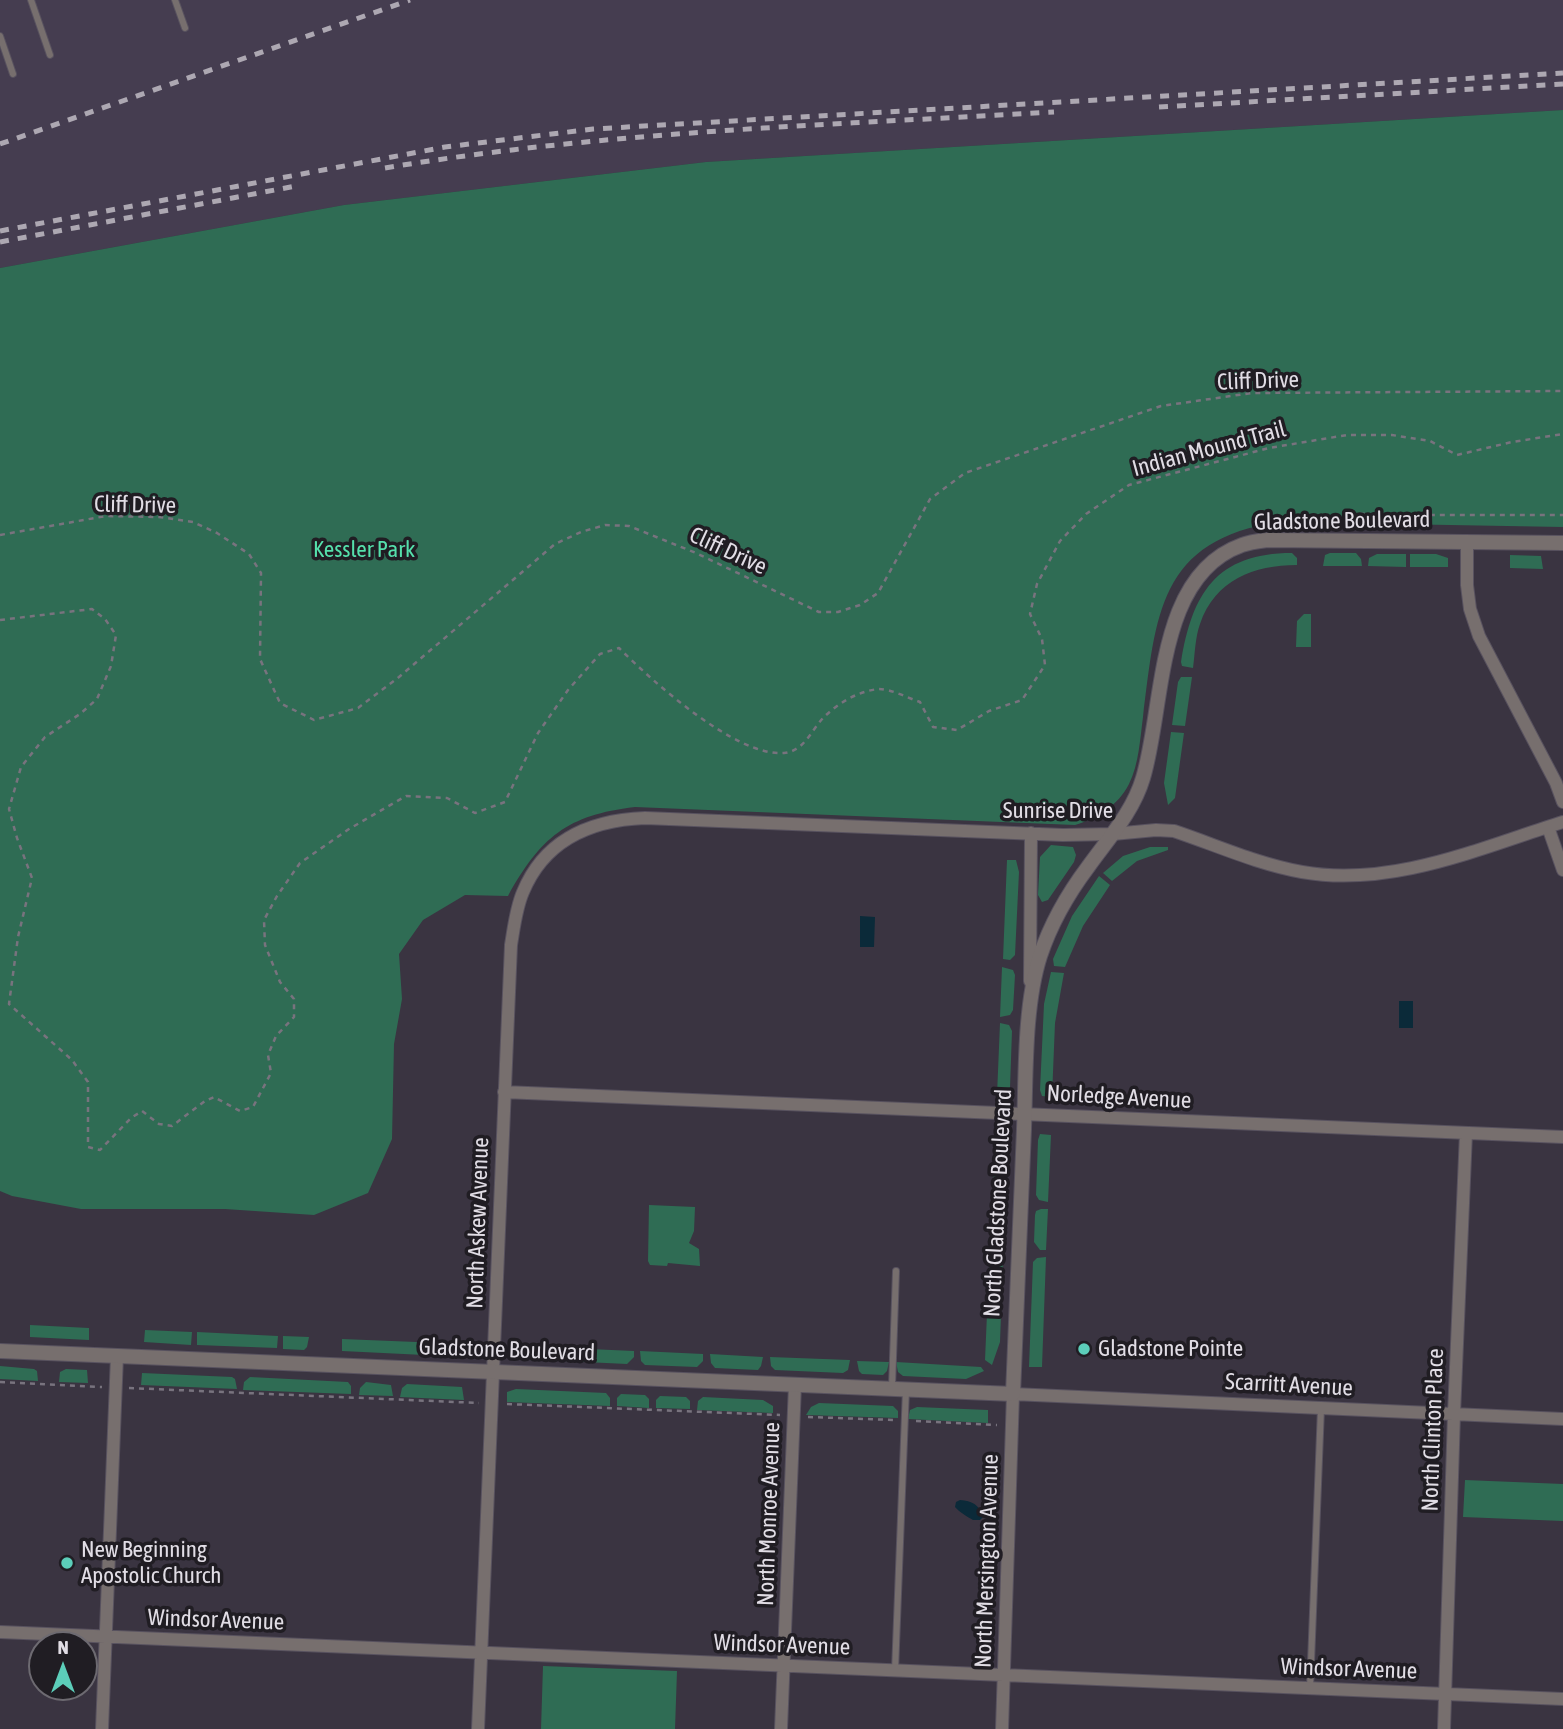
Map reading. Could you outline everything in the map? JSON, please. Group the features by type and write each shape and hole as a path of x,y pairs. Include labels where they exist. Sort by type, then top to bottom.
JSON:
{"street":[{"name":"Gladstone Boulevard","path":"1087,869 1134,801 1143,779 1160,687 1175,621 1182,603 1203,572 1222,556 1242,545 1268,540 1563,543"},
{"path":"1467,542 1470,609 1479,636 1556,783 1563,802"},
{"name":"Sunrise Drive","path":"548,855 570,836 587,827 627,818 1031,834 1113,834 1156,830 1174,831 1276,867 1325,875 1360,876 1438,861 1563,822"},
{"path":"1548,827 1563,870"},
{"name":"North Gladstone Boulevard","path":"1013,1394 1030,1013 1031,834"},
{"name":"North Askew Avenue","path":"478,1729 509,976 515,918 523,892 548,855"},
{"name":"North Gladstone Boulevard","path":"1030,1013 1033,985 1050,929 1064,902 1087,869"},
{"name":"Norledge Avenue","path":"504,1092 1563,1137"},
{"name":"North Clinton Place","path":"1444,1729 1466,1133"},
{"name":"Gladstone Boulevard","path":"0,1351 1013,1394"},
{"path":"102,1729 117,1356"},
{"name":"North Monroe Avenue","path":"781,1729 795,1385"},
{"name":"Scarritt Avenue","path":"1013,1394 1563,1419"},
{"name":"North Mersington Avenue","path":"1002,1729 1013,1394"},
{"name":"Windsor Avenue","path":"0,1632 1563,1699"}],"lane":[{"path":"31,0 50,55"},
{"path":"176,0 185,28"},
{"path":"0,36 13,74"},
{"path":"895,1671 899,1389 896,1271"},
{"path":"1310,1688 1321,1408"}],"path":[{"name":"Cliff Drive","path":"0,535 106,516 159,517 193,522 217,533 249,554 261,573 260,659 280,703 314,720 358,708 399,677 555,544 581,532 606,525 629,526 696,553 819,612 838,612 860,605 878,593 930,499 965,473 1161,406 1252,393 1563,391"},
{"name":"Indian Mound Trail","path":"0,620 92,609 105,619 116,635 111,666 97,699 45,737 21,767 9,808 32,878 18,937 9,1004 72,1060 88,1082 88,1147 100,1150 131,1118 142,1111 159,1124 172,1126 214,1097 240,1111 253,1107 271,1073 268,1055 276,1036 294,1017 294,999 280,982 265,945 264,920 300,863 349,829 405,796 447,798 475,813 505,802 538,733 568,690 600,654 619,648 667,692 748,747 785,753 807,741 823,719 851,696 881,689 920,702 933,727 957,730 989,711 1022,701 1045,665 1042,639 1030,614 1037,584 1059,541 1086,514 1129,485 1269,448 1347,435 1392,435 1430,441 1457,455 1563,434"},
{"path":"1333,524 1351,513 1563,515"}],"shaded area":[{"path":"0,0 1563,0 1563,110 706,162 344,205 0,268"}],"green space":[{"name":"Kessler Park","path":"1563,110 1563,527 1280,522 1240,531 1209,545 1186,565 1171,588 1160,615 1153,646 1139,751 1129,784 1119,799 1106,810 1075,825 635,807 591,816 574,823 558,832 532,858 508,896 465,895 423,920 399,954 402,999 394,1044 392,1139 368,1193 314,1215 225,1209 81,1209 12,1196 0,1191 0,268 344,205 706,162"},
{"path":"1292,553 1297,558 1297,565 1251,572 1226,586 1215,596 1200,624 1193,668 1182,666 1192,616 1212,582 1244,560"},
{"path":"1356,553 1362,566 1323,566 1325,555"},
{"path":"1377,554 1406,554 1406,567 1368,566 1369,558"},
{"path":"1410,554 1436,554 1448,558 1448,567 1410,567"},
{"path":"1510,555 1541,556 1543,569 1510,568"},
{"path":"1304,614 1311,614 1311,647 1296,647 1297,621"},
{"path":"1181,677 1192,677 1185,726 1172,725"},
{"path":"1171,732 1184,733 1175,798 1168,805 1164,783"},
{"path":"1051,845 1073,847 1076,855 1048,900 1042,902 1038,895 1040,857"},
{"path":"1150,847 1168,847 1168,850 1137,861 1112,881 1103,873 1123,856"},
{"path":"1007,860 1016,860 1019,872 1015,955 1010,960 1003,959"},
{"path":"1099,876 1110,885 1083,926 1065,967 1054,966 1053,959 1072,916"},
{"path":"1002,967 1013,970 1015,975 1013,1010 1010,1015 1000,1017"},
{"path":"1051,972 1064,973 1055,1023 1052,1097 1042,1096 1040,1090 1044,1004"},
{"path":"1000,1023 1009,1025 1012,1031 1010,1088 1007,1096 997,1095"},
{"path":"995,1133 1005,1133 1008,1142 1004,1211 992,1214"},
{"path":"1040,1134 1051,1135 1048,1202 1039,1200 1036,1195"},
{"path":"649,1205 695,1207 694,1231 689,1243 699,1249 700,1266 668,1263 667,1266 650,1265"},
{"path":"1048,1209 1046,1250 1040,1250 1034,1242 1035,1215 1036,1211"},
{"path":"991,1221 1001,1223 1004,1231 1000,1342 992,1365 985,1360"},
{"path":"1046,1257 1042,1367 1029,1367 1033,1262 1037,1258"},
{"path":"30,1325 89,1328 89,1340 30,1337"},
{"path":"145,1330 192,1332 191,1345 144,1342"},
{"path":"197,1332 278,1336 277,1348 197,1345"},
{"path":"283,1336 309,1337 307,1347 304,1350 283,1349"},
{"path":"342,1339 466,1344 465,1357 342,1351"},
{"path":"522,1346 634,1351 634,1357 627,1364 522,1359"},
{"path":"640,1351 703,1354 703,1361 697,1367 645,1365 641,1361"},
{"path":"710,1354 763,1357 758,1370 715,1368"},
{"path":"770,1357 850,1360 848,1370 843,1373 775,1370 771,1366"},
{"path":"857,1361 889,1362 883,1375 862,1374"},
{"path":"896,1362 981,1367 984,1371 966,1379 903,1376 898,1372"},
{"path":"0,1366 34,1369 37,1371 38,1381 0,1379"},
{"path":"66,1369 87,1370 88,1383 59,1382 60,1372"},
{"path":"142,1373 232,1377 237,1389 141,1385"},
{"path":"250,1377 348,1382 351,1394 243,1390 244,1382"},
{"path":"366,1382 391,1385 393,1396 359,1395 360,1388"},
{"path":"407,1384 462,1387 464,1400 400,1397 402,1388"},
{"path":"516,1389 606,1393 610,1398 610,1406 507,1402 507,1392"},
{"path":"621,1394 645,1395 649,1399 649,1408 617,1406 617,1398"},
{"path":"660,1396 686,1397 690,1401 690,1409 656,1408 656,1400"},
{"path":"703,1397 763,1400 773,1406 773,1413 697,1410 698,1401"},
{"path":"819,1403 893,1406 898,1411 898,1418 806,1415 811,1407"},
{"path":"917,1407 988,1410 988,1423 908,1419 910,1410"},
{"path":"1465,1480 1563,1484 1563,1521 1463,1517"},
{"path":"543,1666 677,1671 675,1729 541,1729"}],"water":[{"path":"860,916 875,917 874,947 860,947"},
{"path":"1399,1001 1413,1001 1413,1028 1399,1028"},
{"path":"960,1500 974,1504 983,1517 973,1520 961,1513 955,1507"}],"railway":[{"path":"0,144 410,0"},
{"path":"0,231 445,147 593,129 1563,73"},
{"path":"1159,107 1563,84"},
{"path":"385,168 551,145 635,137 1054,112"},
{"path":"0,242 296,186"}],"place":[{"name":"Gladstone Pointe","path":"1084,1349"},
{"name":"New Beginning Apostolic Church","path":"67,1563"}]}
